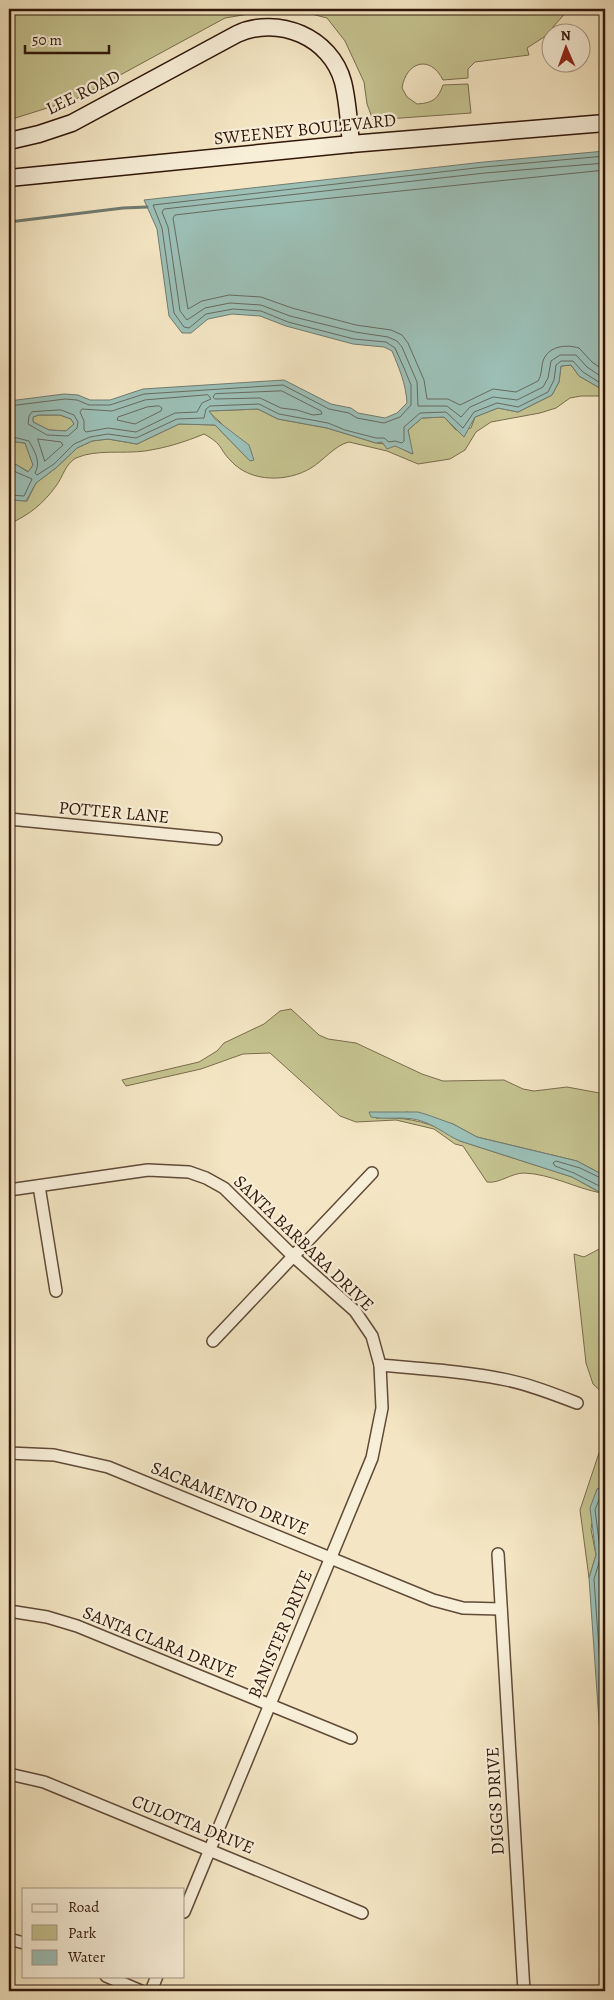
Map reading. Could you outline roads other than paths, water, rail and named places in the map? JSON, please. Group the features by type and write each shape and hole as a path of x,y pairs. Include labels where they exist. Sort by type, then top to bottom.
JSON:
{"main road":[{"name":"LEE ROAD","path":"9,140 39,134 72,123 237,34 246,30 267,26 290,29 300,33 328,53 343,81 351,144"},
{"name":"SWEENEY BOULEVARD","path":"9,178 351,144 605,123"}],"street":[{"name":"POTTER LANE","path":"9,819 216,839"},
{"name":"SANTA BARBARA DRIVE","path":"9,1190 148,1170 189,1172 224,1188 293,1256 355,1311 372,1336 380,1365"},
{"path":"213,1341 372,1173"},
{"path":"39,1186 56,1291"},
{"path":"380,1365 508,1380 577,1403"},
{"name":"BANISTER DRIVE","path":"185,1909 269,1704 332,1558 376,1442 382,1408 380,1365"},
{"name":"SACRAMENTO DRIVE","path":"9,1453 54,1455 108,1467 433,1600 463,1608 501,1608"},
{"name":"DIGGS DRIVE","path":"498,1554 524,1991"},
{"name":"SANTA CLARA DRIVE","path":"9,1612 47,1617 77,1626 351,1738"},
{"name":"CULOTTA DRIVE","path":"9,1774 44,1782 362,1914"},
{"path":"9,1939 22,1942"},
{"path":"111,1978 141,1991"},
{"path":"151,1991 156,1978"}],"water":[{"path":"605,151 605,391 579,376 571,365 561,366 559,382 552,395 518,412 498,408 475,417 464,437 444,417 422,418 408,430 413,454 395,446 387,449 382,442 376,443 327,428 278,419 258,409 209,411 215,419 249,445 254,460 250,461 215,425 179,424 137,444 108,439 92,441 77,448 36,483 26,501 11,500 9,502 9,464 17,465 28,472 33,465 25,443 9,441 9,401 64,394 78,395 90,400 110,400 143,389 284,380 331,404 351,408 358,413 385,418 397,413 407,403 404,383 395,357 392,351 384,347 353,344 286,326 260,316 232,314 208,319 191,333 182,333 169,316 157,229 144,200 484,162","holes":["39,415 60,415 71,419 74,424 66,431 49,430 33,422 33,417"]},
{"path":"369,1112 418,1112 453,1124 477,1137 577,1161 605,1176 605,1195 572,1177 460,1141 424,1122 406,1118 371,1117"},
{"path":"605,1487 605,1806 589,1578 596,1555 590,1508 597,1489"}],"waterway":[{"path":"9,222 123,208 147,207"}]}
